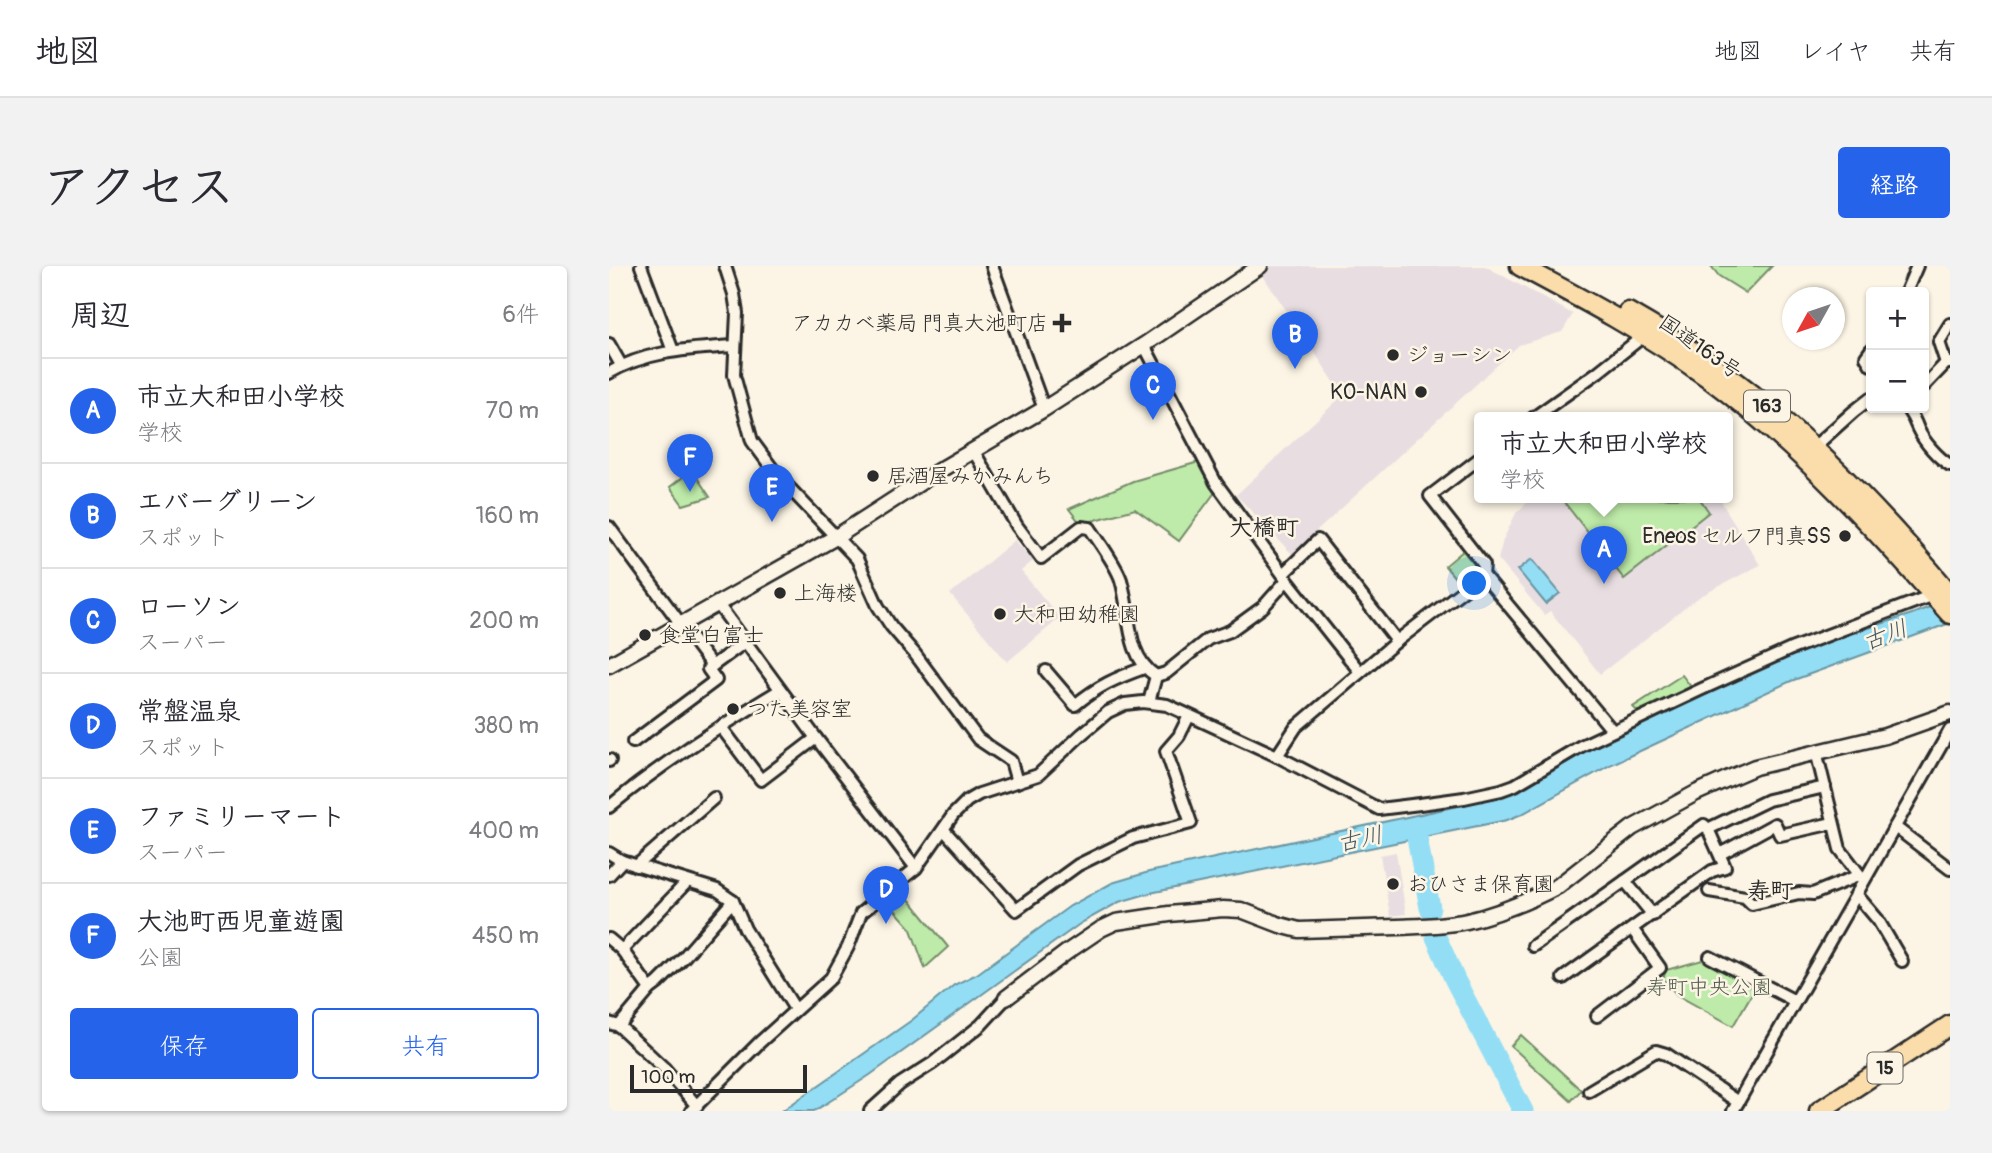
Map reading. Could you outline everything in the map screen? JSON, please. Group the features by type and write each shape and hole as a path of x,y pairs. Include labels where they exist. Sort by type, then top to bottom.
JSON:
{"main road":[{"name":"国道163号","path":"1520,266 1715,367 1763,403 1863,497 1944,593 1950,614"},
{"name":"国道163号","path":"1545,266 1650,332 1756,416 1944,593"},
{"name":"15","path":"1819,1111 1950,1025"}],"street":[{"path":"641,266 673,351"},
{"path":"725,266 737,313 734,374 752,441 776,475 857,559 878,606 891,626 978,739 1011,761 1017,782"},
{"path":"992,266 1044,409"},
{"path":"609,665 836,537 973,450 1044,409 1260,266"},
{"path":"1908,287 1917,266"},
{"path":"1929,381 1948,363 1939,342 1950,324"},
{"path":"1541,412 1650,332"},
{"path":"609,344 621,365"},
{"path":"1144,345 1216,483 1360,672"},
{"path":"609,373 621,365 673,351 734,346"},
{"path":"1813,448 1866,402"},
{"path":"1911,413 1919,432 1942,460 1950,465"},
{"path":"973,450 1017,526 1041,558 1081,527 1090,528 1121,578 1130,633 1144,668 1156,676"},
{"path":"1474,463 1430,496 1484,565 1483,575 1612,730"},
{"path":"609,527 712,666"},
{"path":"1156,676 1166,673 1208,639 1230,631 1263,607 1318,540 1398,640"},
{"path":"1277,756 1296,727 1398,640 1483,575"},
{"path":"733,901 684,957 614,1025 664,1068 694,1109 795,1009 831,978 848,947 861,913 916,868 953,815 967,801 979,794 1038,775 1081,734 1108,712 1125,704 1149,702 1167,705 1277,756 1379,809 1464,798 1515,785 1612,730 1791,649 1944,593"},
{"path":"716,603 916,868"},
{"path":"633,742 716,680 708,669 745,642"},
{"path":"1046,671 1075,705 1109,680 1144,668"},
{"path":"1149,702 1156,676"},
{"path":"609,807 720,727 780,690"},
{"path":"870,1111 899,1084 933,1063 981,1025 1006,998 1067,952 1116,922 1223,909 1241,910 1299,930 1439,926 1466,922 1507,909 1557,886 1632,828 1696,793 1755,766 1885,736 1950,713"},
{"path":"944,830 1016,910 1078,865 1133,838 1191,823 1167,751 1179,736 1189,716"},
{"path":"720,727 761,780 816,738"},
{"path":"1589,1091 1656,1051 1666,1054 1735,1106 1856,894 1862,878 1895,827 1950,730"},
{"path":"1816,751 1840,849 1862,878"},
{"path":"1709,829 1768,800 1825,787"},
{"path":"636,866 714,798"},
{"path":"1720,854 1776,824 1780,835 1833,823"},
{"path":"1533,946 1704,825 1709,829 1725,867 1712,871 1563,978"},
{"path":"1895,827 1950,869"},
{"path":"609,853 636,866 717,890 733,901 745,929 795,1009"},
{"path":"609,875 622,861"},
{"path":"1709,891 1745,897 1752,904 1799,893 1813,894 1862,878"},
{"path":"1625,881 1653,915"},
{"path":"622,950 687,882"},
{"path":"1856,894 1878,920 1902,961"},
{"path":"1597,1016 1660,968 1633,930"},
{"path":"609,939 622,950 650,989"},
{"path":"1710,957 1795,1001"}],"shaded area":[{"path":"1271,266 1485,266 1573,314 1562,332 1519,345 1292,554 1236,495 1343,395 1261,273"},
{"path":"1527,503 1722,503 1760,565 1699,597 1600,674 1550,611 1544,615 1498,559 1503,540 1516,513"},
{"path":"1015,540 1033,561 1021,571 1060,618 1007,662 950,594"},
{"name":"おひさま保育園","path":"1396,852 1406,914 1390,916 1380,855"}],"green space":[{"path":"1711,266 1772,266 1746,293 1719,276"},
{"path":"1199,462 1216,491 1179,541 1135,509 1081,524 1069,509 1133,481"},
{"path":"692,470 710,497 683,505 670,487"},
{"path":"1565,503 1703,503 1709,512 1624,579"},
{"path":"1463,551 1479,570 1461,585 1445,566"},
{"path":"1682,675 1691,687 1639,713 1633,707"},
{"path":"899,887 948,947 925,968 910,927 885,899"},
{"name":"寿町中央公園","path":"1706,959 1754,990 1733,1026 1677,995 1663,979 1666,970"},
{"path":"1521,1035 1581,1090 1571,1101 1511,1046"}],"water":[{"path":"1532,559 1560,593 1546,604 1518,570"},
{"name":"古川","path":"1950,599 1950,623 1791,681 1612,764 1507,820 1150,893 1119,902 1081,923 870,1075 824,1105 814,1111 782,1111 912,1020 954,985 977,974 1070,906 1112,883 1149,872 1505,796 1600,743 1779,660"}],"waterway":[{"path":"1415,827 1430,908"},
{"path":"1436,937 1455,980 1523,1111"}],"place":[{"name":"アカカベ薬局 門真大池町店","path":"1062,323"},
{"name":"ジョーシン","path":"1393,355"},
{"name":"エバーグリーン","path":"1295,369"},
{"name":"KO-NAN","path":"1421,392"},
{"name":"ローソン","path":"1153,420"},
{"name":"居酒屋みかみんち","path":"873,476"},
{"name":"大池町西児童遊園","path":"690,492"},
{"name":"ファミリーマート","path":"772,522"},
{"name":"Eneos セルフ門真SS","path":"1845,536"},
{"name":"市立大和田小学校","path":"1604,584"},
{"name":"上海楼","path":"780,593"},
{"name":"大和田幼稚園","path":"1000,614"},
{"name":"食堂白富士","path":"645,635"},
{"name":"つた美容室","path":"733,709"},
{"name":"おひさま保育園","path":"1393,884"},
{"name":"常盤温泉","path":"886,924"}],"district":[{"name":"大橋町","path":"1264,527"},
{"name":"寿町","path":"1770,890"}]}
